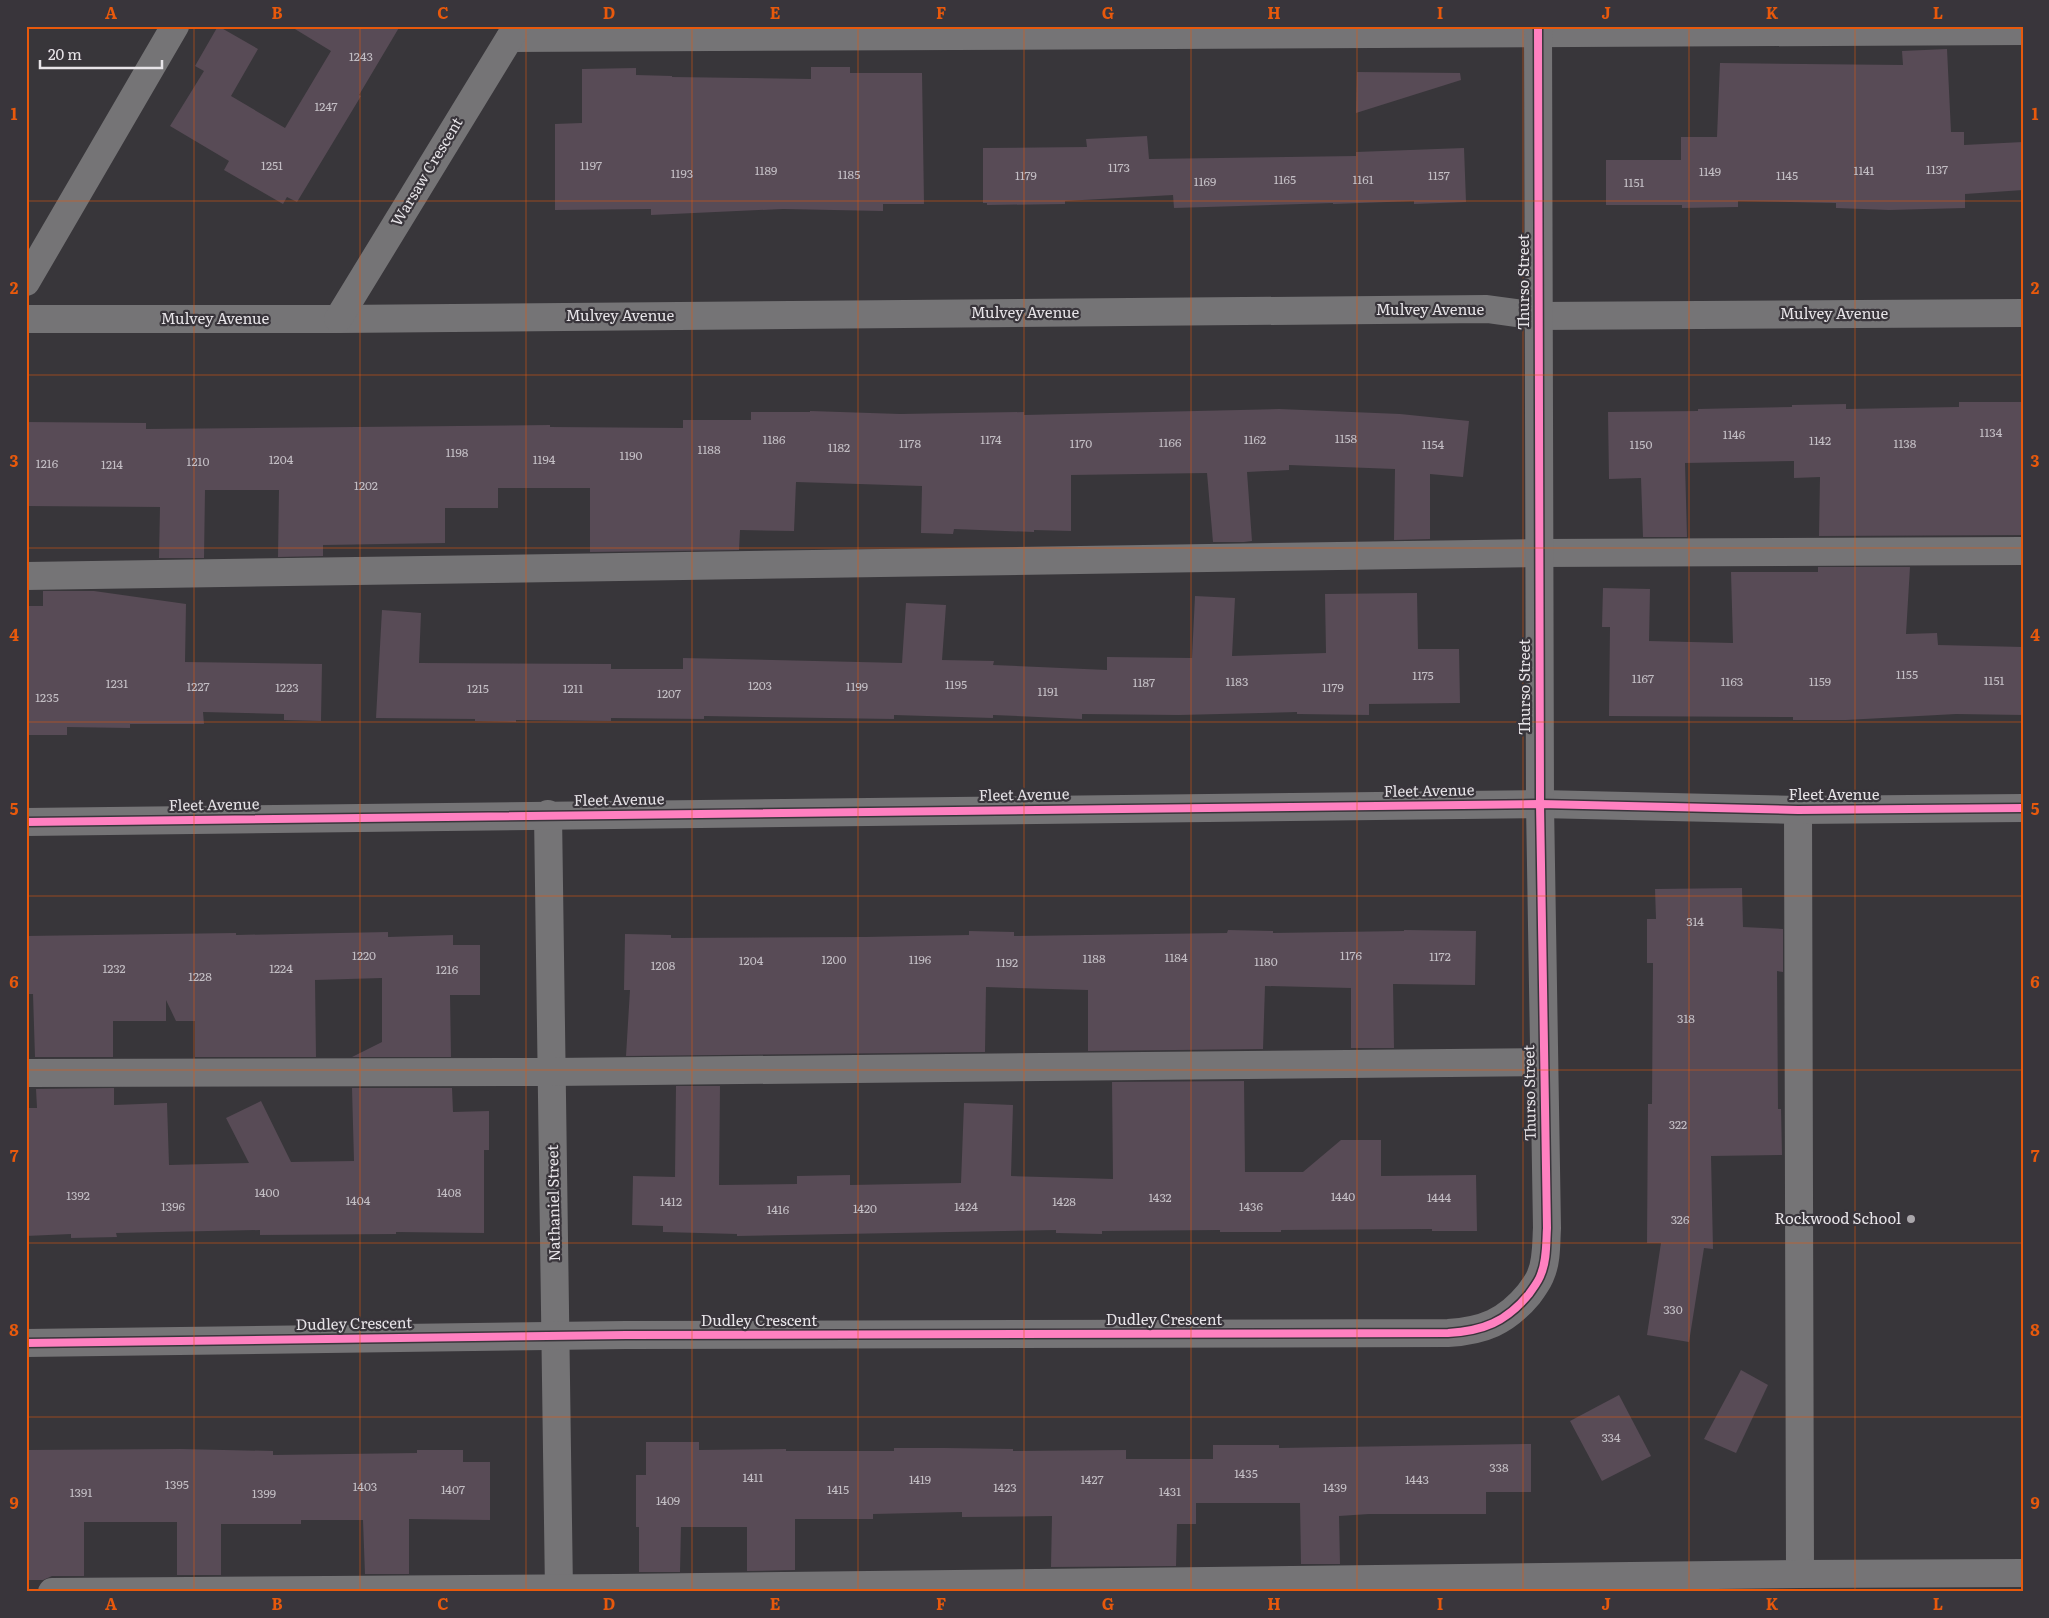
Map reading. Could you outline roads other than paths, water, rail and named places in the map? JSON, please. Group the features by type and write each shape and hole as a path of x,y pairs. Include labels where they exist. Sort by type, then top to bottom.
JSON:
{"street":[{"path":"26,282 175,26"},
{"name":"Thurso Street","path":"1490,1326 1512,1312 1524,1299 1541,1274 1546,1257 1538,552 1538,30"},
{"path":"513,32 2023,31"},
{"name":"Warsaw Crescent","path":"338,319 513,32"},
{"name":"Mulvey Avenue","path":"26,320 1488,309 1538,316 2023,313"},
{"path":"26,576 1538,552 2023,551"},
{"name":"Fleet Avenue","path":"26,822 548,814 1540,804 1798,810 2023,808"},
{"path":"1798,810 1800,1574"},
{"name":"Nathaniel Street","path":"548,814 559,1590"},
{"path":"26,1073 552,1072 1543,1062"},
{"name":"Dudley Crescent","path":"26,1343 626,1335 1448,1333 1466,1332 1490,1326"},
{"path":"52,1592 559,1590 1800,1574 2023,1573"}],"place":[{"name":"Rockwood School","path":"1911,1219"}]}
